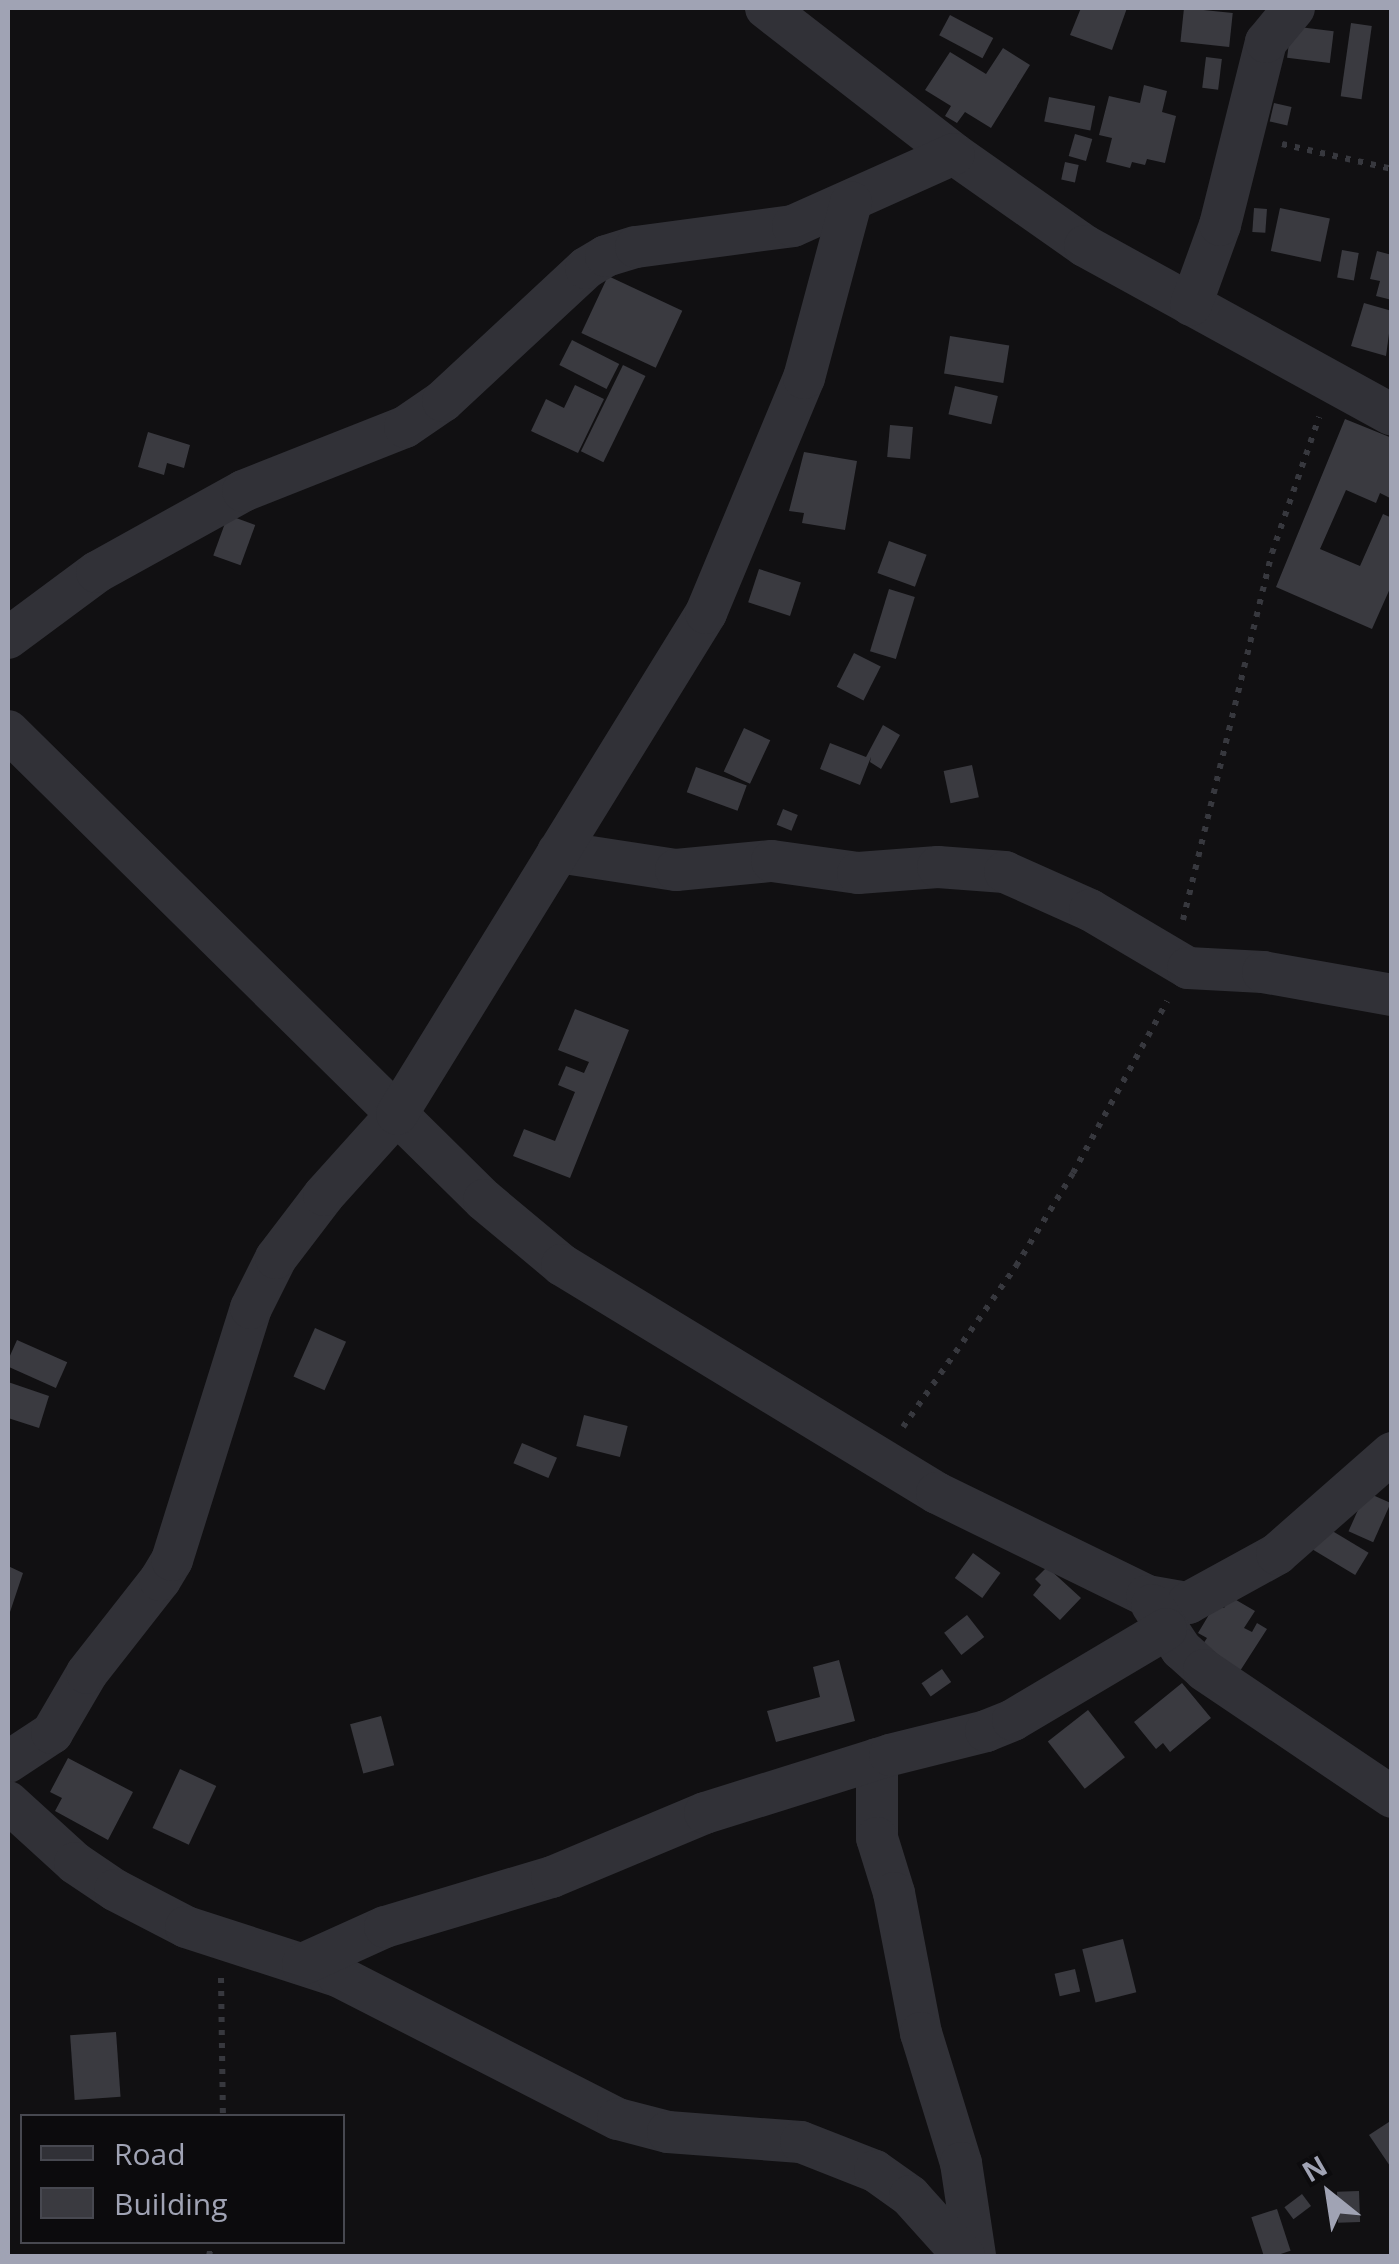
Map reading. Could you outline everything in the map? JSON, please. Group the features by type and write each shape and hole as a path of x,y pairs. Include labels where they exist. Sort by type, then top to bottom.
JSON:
{"street":[{"path":"766,8 954,154 1085,246 1392,414"},
{"path":"1192,305 1220,226 1266,42 1294,8"},
{"path":"8,638 97,572 214,507 310,462 373,443 404,427 443,400 586,268 606,256 636,247 793,226 954,154"},
{"path":"8,1762 52,1733 87,1673 160,1580 172,1560 260,1288 276,1258 324,1195 397,1114 706,613 804,378 850,202"},
{"path":"8,731 484,1200 562,1265 938,1493 1157,1612 1204,1670 1392,1797"},
{"path":"558,852 676,870 772,861 858,873 938,867 1005,872 1090,910 1178,964 1205,972 1262,972 1392,995"},
{"path":"303,1964 384,1927 552,1877 704,1812 1013,1720 1157,1612 1188,1604 1277,1554 1392,1453"},
{"path":"877,1759 877,1838 894,1893 921,2033 961,2163 975,2256"},
{"path":"8,1802 74,1864 114,1890 199,1930 338,1976 618,2119 668,2132 801,2142 830,2150 875,2171 910,2196 964,2256"}],"path":[{"path":"1241,138 1295,145 1392,169"},
{"path":"882,1457 1016,1266 1164,1009 1178,964 1190,879 1217,786 1272,553 1330,382"},
{"path":"199,1930 221,1974 222,2114"}],"building":[{"path":"1081,8 1127,8 1112,50 1070,35"},
{"path":"1184,8 1233,13 1229,47 1180,42"},
{"path":"950,15 993,38 982,58 939,35"},
{"path":"1351,23 1372,26 1361,99 1341,96"},
{"path":"1291,26 1334,31 1330,63 1287,58"},
{"path":"1003,48 1030,65 991,128 965,112 957,123 945,116 951,106 925,90 950,52 986,74"},
{"path":"1206,57 1222,59 1218,90 1202,88"},
{"path":"1144,85 1167,91 1162,112 1176,116 1165,163 1147,159 1145,165 1132,162 1130,168 1106,162 1112,138 1099,135 1109,96 1140,103"},
{"path":"1049,97 1095,106 1090,131 1044,122"},
{"path":"1274,103 1292,107 1287,126 1270,122"},
{"path":"1075,134 1092,139 1086,161 1069,156"},
{"path":"1065,162 1079,165 1075,183 1061,180"},
{"path":"1254,208 1267,209 1265,233 1252,232"},
{"path":"1280,208 1330,219 1321,262 1271,251"},
{"path":"1342,250 1359,253 1354,281 1337,278"},
{"path":"1377,251 1392,255 1392,300 1376,296 1380,281 1370,279"},
{"path":"608,276 682,311 656,368 581,333"},
{"path":"1364,303 1392,311 1386,356 1351,346"},
{"path":"950,336 1009,345 1003,383 944,374"},
{"path":"572,340 619,364 607,389 559,365"},
{"path":"623,365 645,376 603,462 581,451"},
{"path":"575,385 604,399 578,453 531,431 546,399 564,408"},
{"path":"955,386 998,396 991,424 948,414"},
{"path":"1345,419 1392,438 1392,499 1380,493 1376,503 1346,490 1320,549 1360,566 1383,514 1392,518 1392,584 1372,629 1276,587"},
{"path":"890,425 913,427 910,459 887,457"},
{"path":"148,432 190,445 184,468 167,463 164,475 138,467"},
{"path":"804,452 857,461 845,530 802,523 804,513 789,511"},
{"path":"228,515 255,525 241,565 213,555"},
{"path":"889,541 927,555 915,587 877,573"},
{"path":"759,569 801,583 790,616 748,602"},
{"path":"889,589 915,597 896,659 870,651"},
{"path":"854,653 881,667 863,700 837,687"},
{"path":"883,725 900,735 881,769 870,762 871,757 860,785 820,769 830,743 866,757"},
{"path":"744,728 770,740 750,784 724,772"},
{"path":"972,765 979,797 950,803 944,771"},
{"path":"696,767 747,785 738,811 687,792"},
{"path":"783,809 798,815 791,831 777,825"},
{"path":"575,1009 629,1030 570,1178 513,1156 524,1129 555,1141 575,1092 558,1085 566,1066 584,1073 589,1062 558,1050"},
{"path":"315,1328 346,1342 325,1390 293,1376"},
{"path":"17,1340 67,1362 56,1388 8,1367"},
{"path":"8,1382 49,1396 39,1428 8,1418"},
{"path":"584,1415 628,1426 620,1457 576,1446"},
{"path":"522,1443 557,1458 548,1478 513,1463"},
{"path":"1366,1492 1391,1503 1373,1542 1349,1531"},
{"path":"1324,1526 1369,1553 1355,1575 1311,1548"},
{"path":"973,1553 1001,1573 982,1598 955,1578"},
{"path":"8,1566 23,1573 8,1618"},
{"path":"1047,1567 1081,1598 1060,1620 1033,1595 1041,1585 1035,1579"},
{"path":"1231,1597 1255,1611 1244,1628 1252,1632 1257,1623 1267,1629 1240,1671 1203,1644 1207,1638 1198,1633 1216,1603 1224,1608"},
{"path":"967,1615 984,1637 961,1655 944,1633"},
{"path":"839,1660 855,1721 776,1742 767,1711 820,1697 813,1667"},
{"path":"942,1669 951,1682 931,1696 922,1683"},
{"path":"1182,1683 1211,1718 1170,1752 1163,1743 1156,1749 1134,1722"},
{"path":"1088,1710 1125,1757 1085,1789 1048,1741"},
{"path":"381,1716 394,1765 363,1774 350,1724"},
{"path":"68,1758 133,1792 108,1840 55,1811 62,1798 50,1792"},
{"path":"180,1769 216,1786 189,1845 153,1828"},
{"path":"1123,1939 1136,1992 1096,2003 1082,1949"},
{"path":"1075,1969 1080,1991 1060,1996 1055,1974"},
{"path":"116,2032 121,2097 75,2100 70,2035"},
{"path":"1392,2120 1392,2169 1369,2135"},
{"path":"1359,2191 1360,2222 1338,2223 1337,2192"},
{"path":"1302,2194 1311,2206 1293,2219 1284,2207"},
{"path":"1277,2209 1291,2251 1264,2256 1251,2217"}]}
